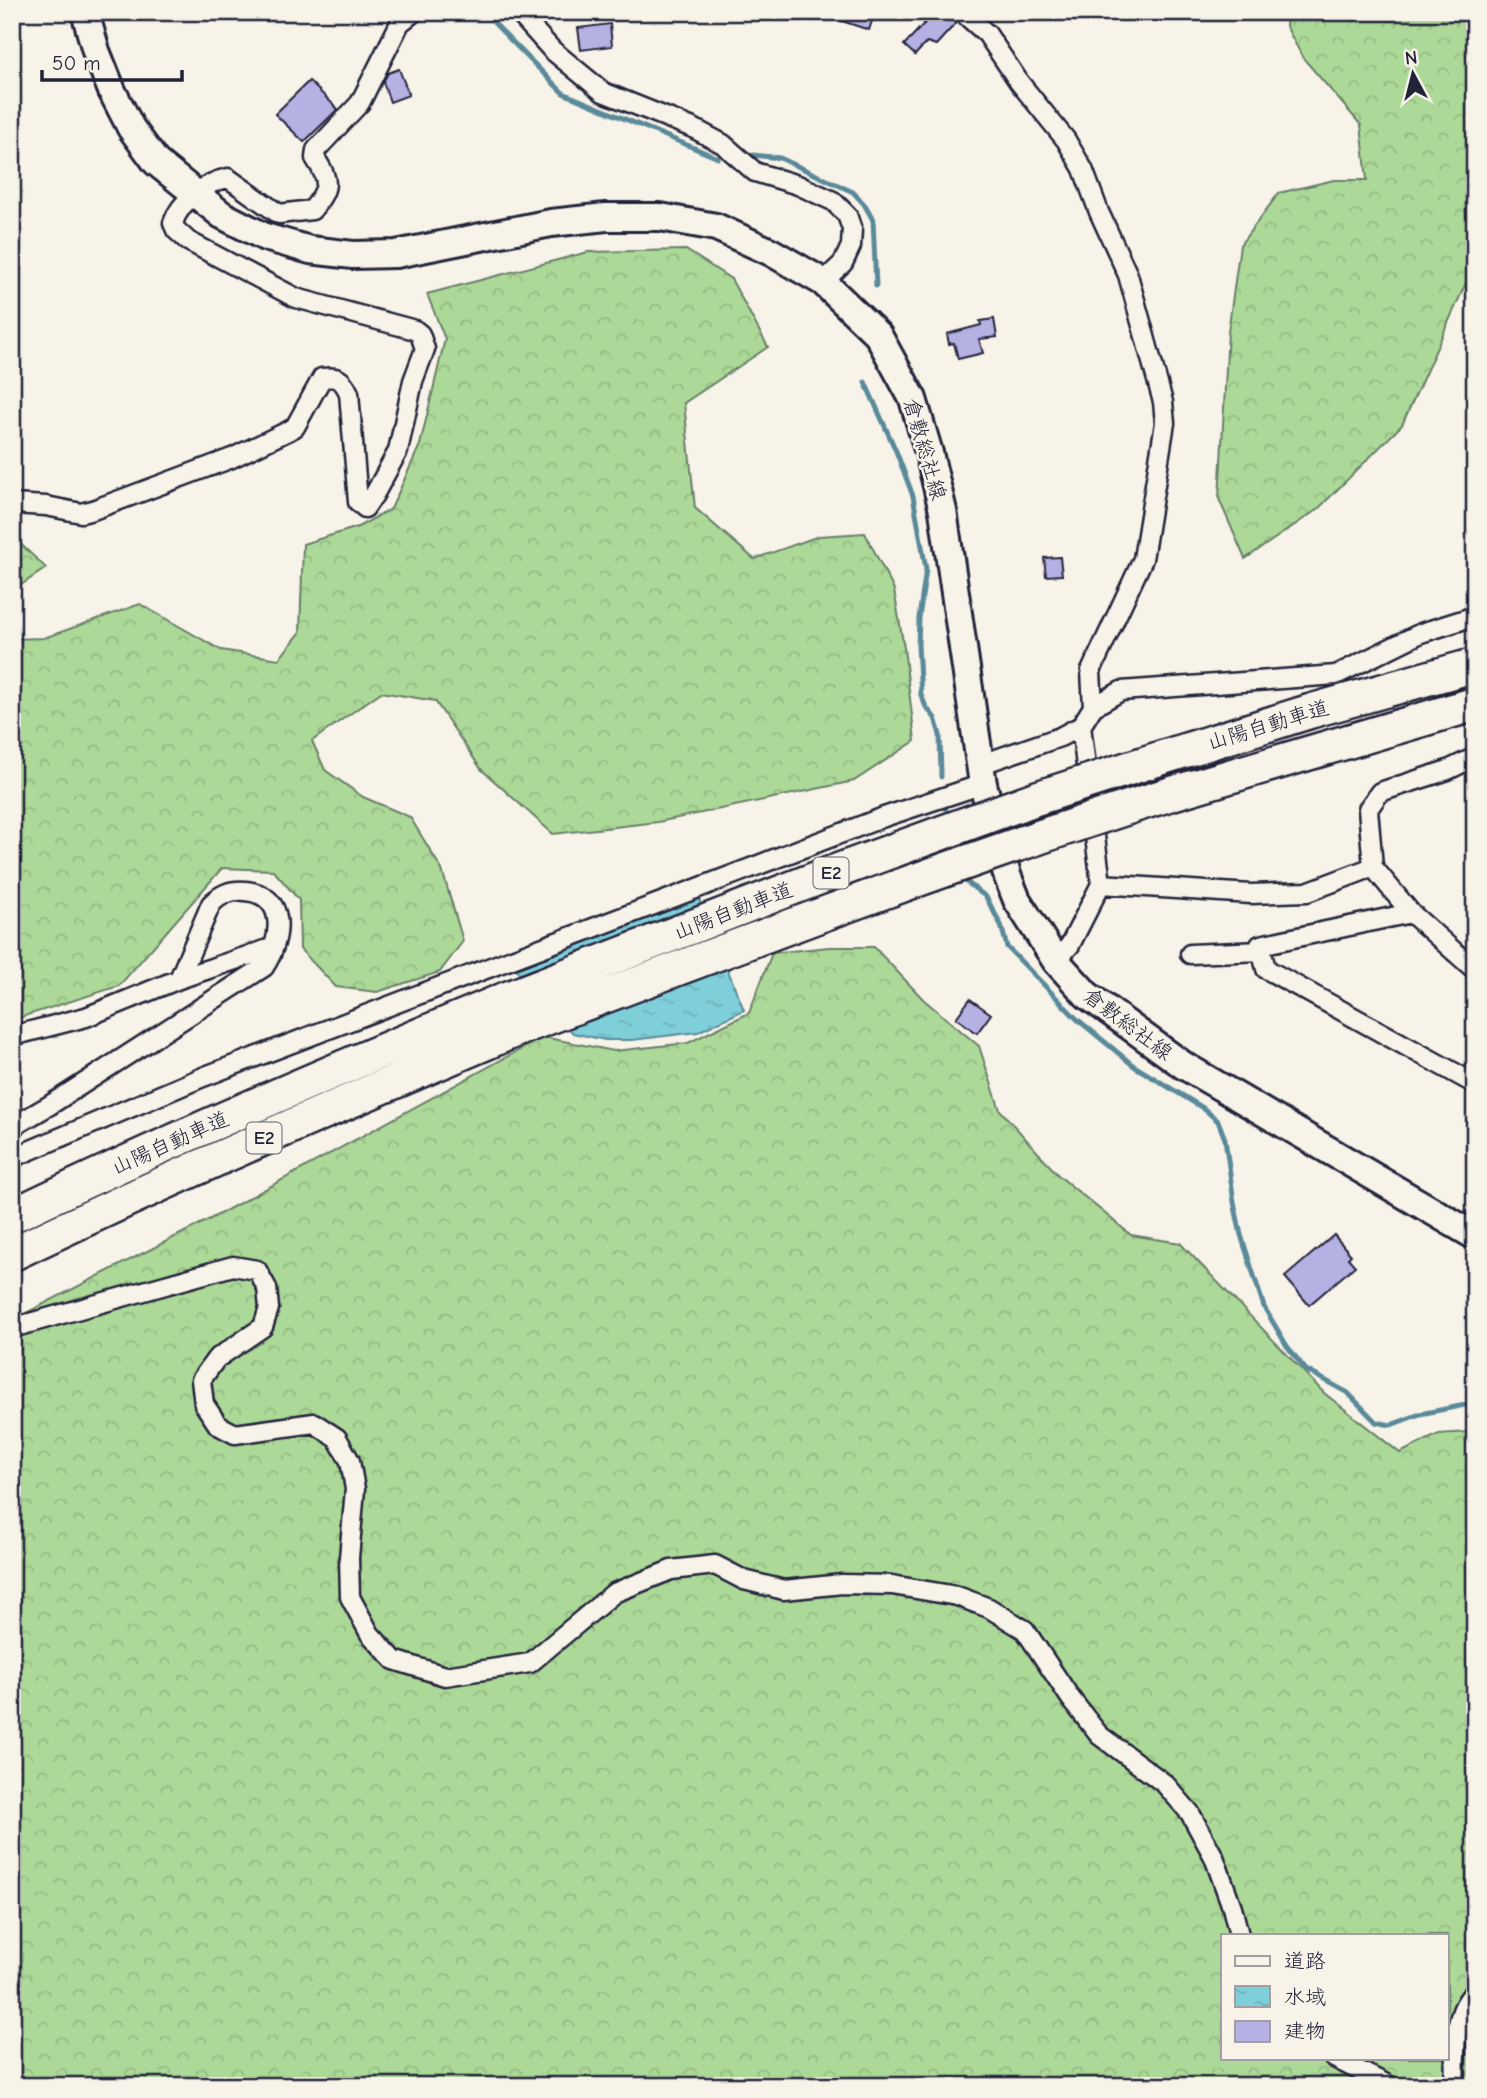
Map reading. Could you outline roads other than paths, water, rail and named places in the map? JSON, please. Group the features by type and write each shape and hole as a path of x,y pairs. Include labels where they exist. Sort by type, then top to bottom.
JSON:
{"highway":[{"path":"1311,711 1475,654"},
{"name":"山陽自動車道","path":"12,1254 358,1097 512,1014 826,875 1037,798 1311,711 1475,665"},
{"name":"山陽自動車道","path":"12,1216 173,1141 345,1066 816,916 1046,833 1475,704"},
{"path":"1320,749 1475,719"}],"main road":[{"name":"倉敷総社線","path":"85,12 111,91 131,128 156,162 222,215 265,237 310,250 353,255 396,254 565,222 606,217 660,217 716,227 771,252 823,282 878,335 913,399 943,511 981,775 1007,875 1017,900 1056,961 1087,995 1183,1065 1475,1236"}],"street":[{"path":"12,505 46,506 81,513 232,458 295,427 322,378 335,376 344,382 349,393 358,502 365,508 398,452 413,381 425,349 421,334 415,330 296,298 188,241 176,230 173,223 194,194 216,180 228,178 279,214 312,210 323,196 327,182 325,173 315,158 316,150 360,103 400,23 414,12"},
{"path":"518,12 552,50 603,92 693,128 723,144 755,172 798,185 833,201 847,215 852,229 851,246 843,263 823,282"},
{"path":"962,12 988,34 1019,82 1066,140 1083,169 1128,275 1163,402 1164,423 1143,559 1091,670 1093,707"},
{"path":"12,1158 228,1067 884,817 981,775 1081,726 1093,707 1121,691 1336,675 1421,633 1475,616"},
{"path":"1056,961 1070,945 1101,884 1081,726"},
{"path":"1475,757 1448,770 1380,792 1368,809 1373,867 1411,913 1475,970"},
{"path":"1101,884 1251,894 1307,892 1373,867"},
{"path":"12,1127 264,967 277,937 277,916 272,904 263,895 235,890 220,895 211,904 178,979"},
{"path":"1411,913 1260,945 1266,970 1475,1084"},
{"path":"12,1035 86,1017 178,979 268,949 271,955"},
{"path":"1189,954 1262,951"},
{"path":"12,1328 233,1266 257,1270 268,1288 269,1308 263,1327 216,1359 201,1380 204,1404 218,1425 235,1434 314,1423 337,1438 350,1461 355,1489 349,1558 350,1597 370,1634 394,1660 445,1676 530,1663 614,1593 671,1570 715,1564 744,1580 784,1590 842,1584 892,1585 957,1596 989,1608 1025,1630 1071,1699 1099,1735 1165,1784 1190,1813 1214,1857 1233,1906 1239,1934"},
{"path":"1454,2086 1458,2021 1468,1998 1475,1992"},
{"path":"1338,2060 1391,2086"}],"water":[{"path":"699,899 744,1010 698,1032 632,1040 605,1040 573,1033 515,969"}],"waterway":[{"path":"487,12 494,23 563,93 718,158"},
{"path":"753,155 780,158 853,192 873,220 876,286"},
{"path":"865,382 913,496 926,569 919,618 921,695 935,718 940,735 941,777"},
{"path":"945,806 948,820"},
{"path":"963,877 986,897 1001,925 1007,947 1077,1019 1134,1066 1203,1108 1218,1121 1225,1139 1241,1235 1264,1307 1287,1346 1306,1370 1348,1393 1376,1422 1391,1425 1420,1414 1475,1403"}]}
